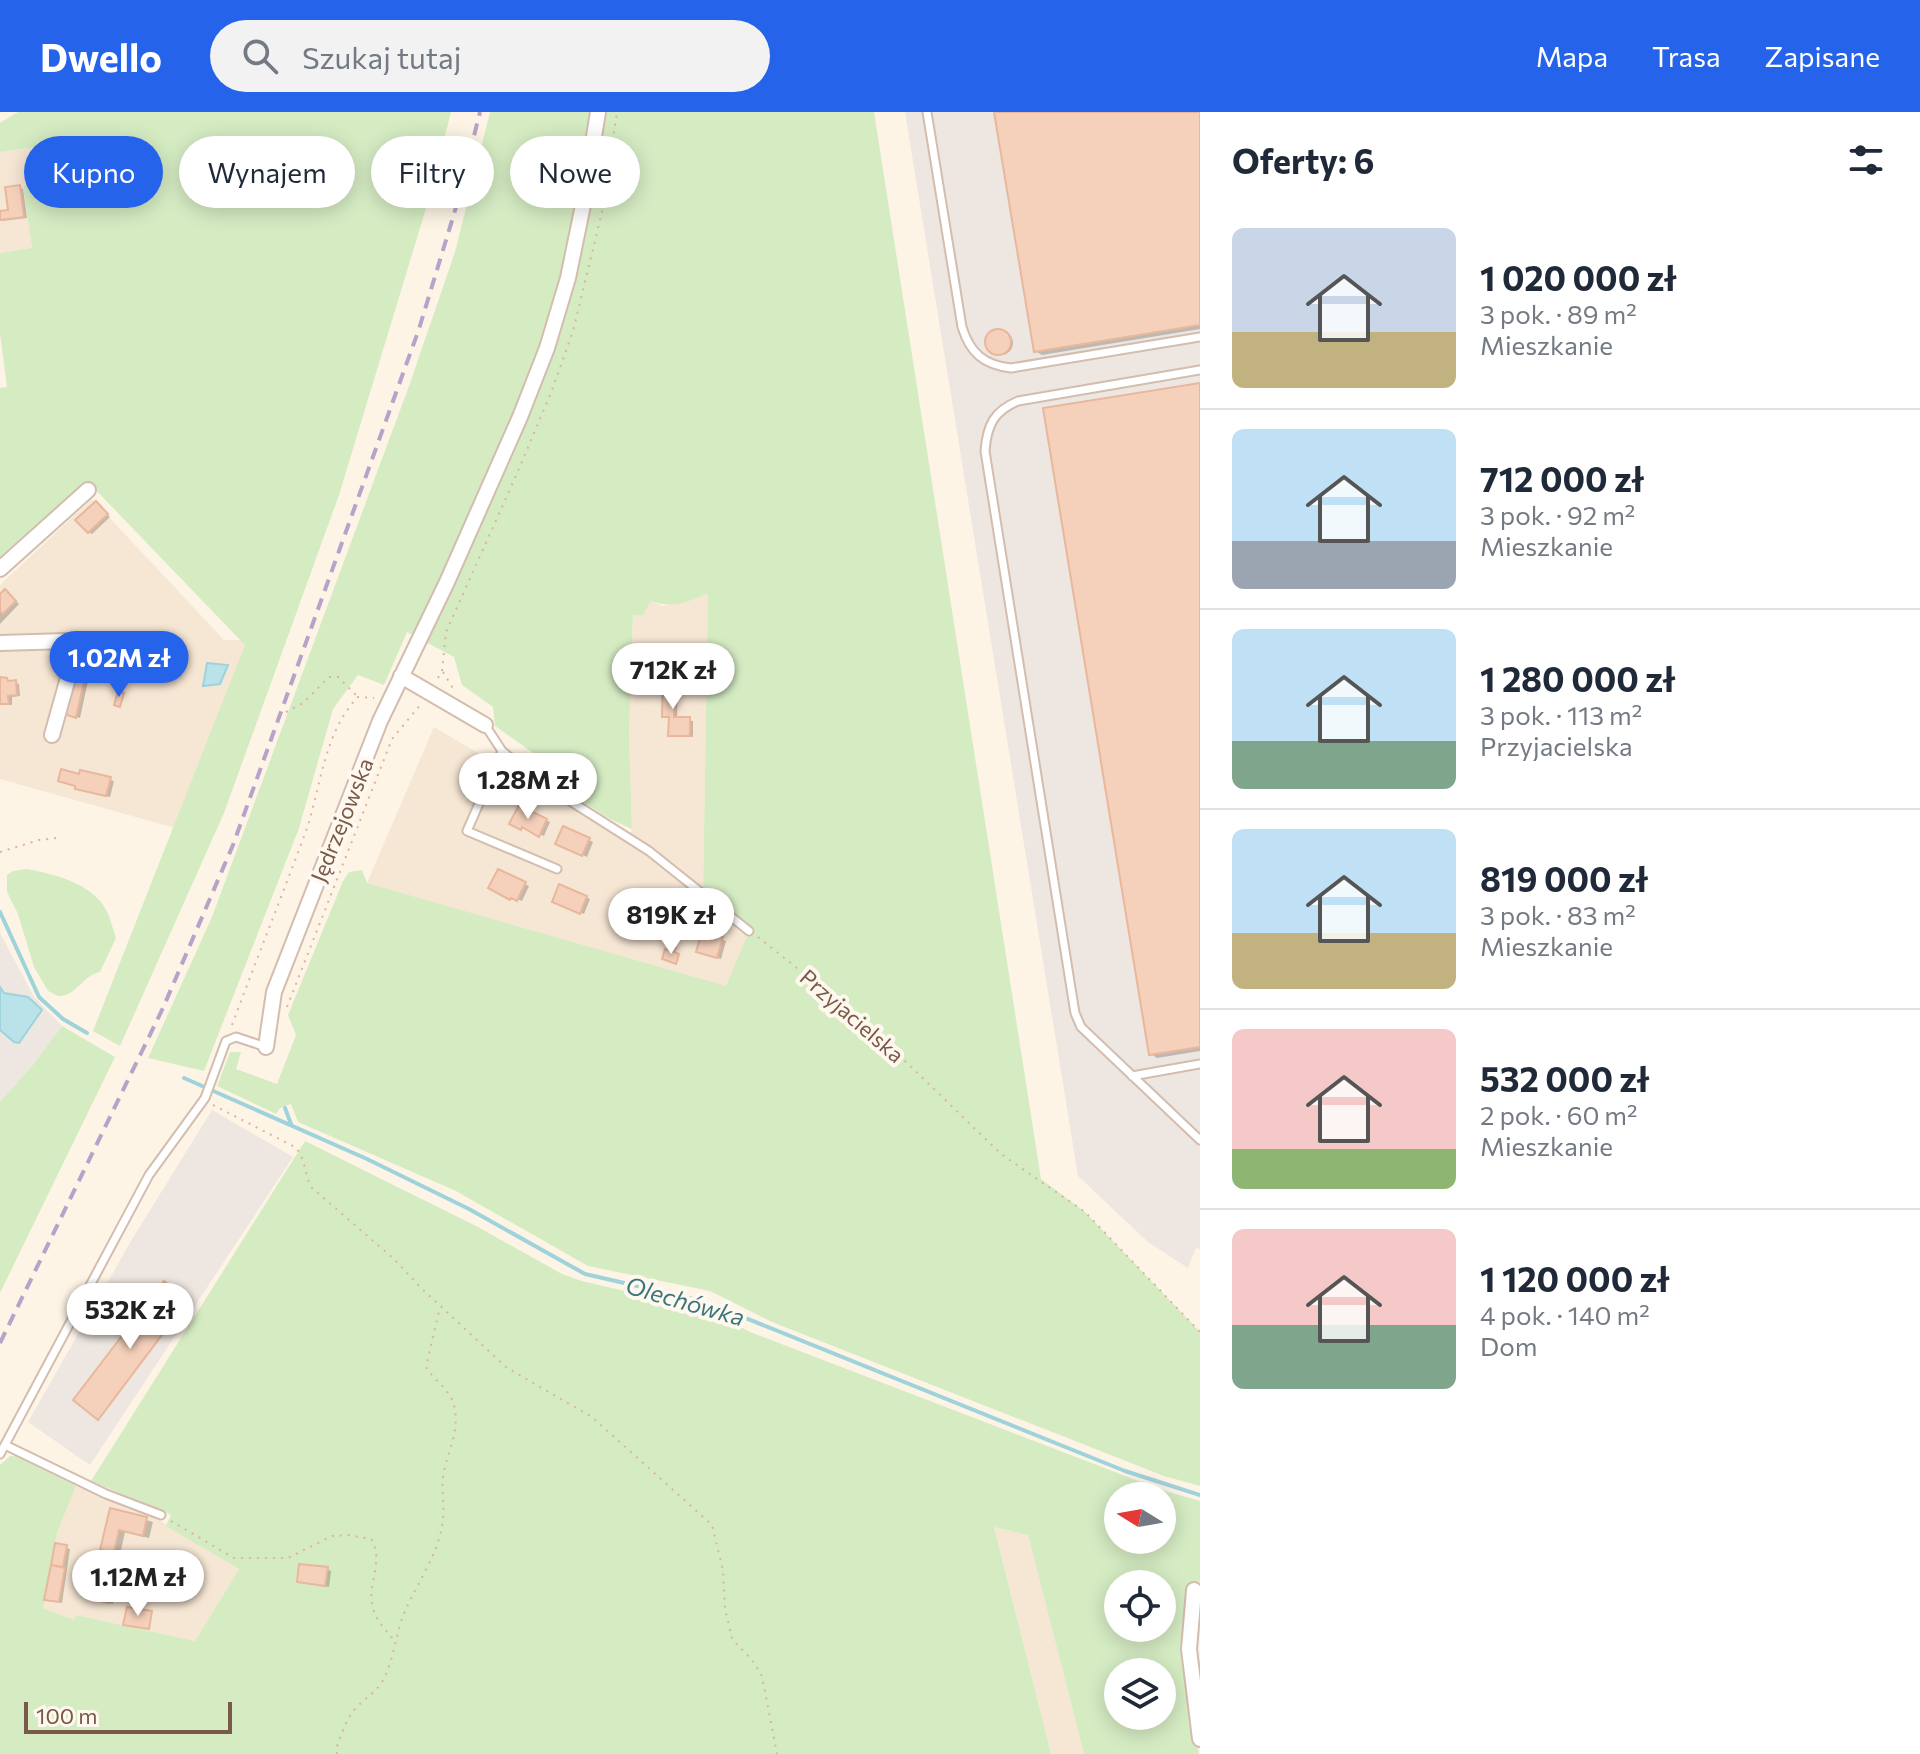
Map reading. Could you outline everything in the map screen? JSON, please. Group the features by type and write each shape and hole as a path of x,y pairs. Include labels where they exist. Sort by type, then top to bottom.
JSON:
{"street":[{"name":"Jędrzejowska","path":"266,1047 274,992 389,702 447,582 547,348 568,278 598,112"},
{"path":"0,569 88,490"},
{"path":"0,643 67,641 73,645 75,653 52,735"},
{"path":"401,676 485,725"},
{"path":"1194,1590 1189,1649 1200,1739"}],"lane":[{"path":"927,112 962,327 976,355 992,366 1011,368 1200,337"},
{"path":"1200,370 1018,401 1005,407 992,419 986,435 985,451 1075,1013 1081,1027 1200,1140"},
{"path":"485,725 502,751 537,780 649,851 749,931"},
{"path":"502,751 467,831 557,869"},
{"name":"Jędrzejowska","path":"226,1041 236,1037 266,1047"},
{"path":"0,1454 149,1175 202,1101 226,1041"},
{"path":"1132,1076 1200,1064"},
{"path":"5,1445 106,1494 161,1515"}],"path":[{"path":"286,712 303,703 329,677 338,677 358,697 389,702"},
{"path":"226,1041 306,831 327,756 344,714 358,697"},
{"path":"0,852 57,838"},
{"name":"Przyjacielska","path":"749,931 867,1024 1001,1154 1085,1212 1200,1332"},
{"path":"202,1101 226,1110 295,1147 303,1156 305,1174 311,1187 394,1259 440,1307 507,1368 592,1417 712,1525 723,1570 725,1608 732,1639 762,1676 777,1754"},
{"path":"337,1754 336,1749 351,1713 383,1682 392,1660 395,1641 443,1525 442,1481 454,1444 456,1421 454,1403 446,1389 432,1379 426,1367 440,1307"},
{"path":"161,1515 234,1558 288,1558 332,1536 371,1539 376,1547 370,1591 373,1608 380,1623 395,1641"}],"shaded area":[{"path":"905,112 1200,112 1200,1249 1196,1248 1188,1268 1148,1242 1078,1176"},
{"path":"24,149 24,208 32,249 0,253 0,152"},
{"path":"92,499 224,640 248,640 175,828 0,779 0,649 64,646 70,656 46,740 55,743 85,646 90,646 92,639 84,634 0,637 0,585"},
{"path":"708,592 703,893 749,931 726,987 367,883 434,727 628,842 632,829 629,734 633,615 651,601 663,606"},
{"path":"0,933 34,997 62,1026 0,1102"},
{"path":"212,1110 293,1157 90,1465 28,1422 131,1241"},
{"path":"76,1486 159,1520 239,1569 195,1641 76,1615 74,1620 42,1608 57,1533"},
{"path":"994,1527 1028,1535 1084,1754 1051,1754"}],"green space":[{"path":"18,112 451,112 445,136 371,136 371,208 426,208 339,495 224,813 120,1046 93,1031 245,645 89,483 0,562 0,388 7,387 0,334 0,253 32,248 26,208 163,208 163,136 24,136 24,149 0,152 0,123"},
{"path":"490,112 874,112 1041,1179 1085,1212 1200,1332 1200,1486 1164,1476 772,1322 710,1291 588,1266 456,1191 298,1122 291,1104 280,1108 276,1114 217,1086 230,1052 241,1052 236,1069 277,1084 296,1035 288,1015 349,872 362,870 367,883 726,986 749,931 703,893 708,593 673,604 651,601 643,615 633,615 629,734 632,829 539,775 539,757 495,726 493,707 462,685 454,657 407,632 384,685 358,675 333,709 299,828 204,1071 148,1058 212,917 409,386 455,252 466,208 494,208 494,136 484,136"},
{"path":"27,869 67,880 94,895 106,910 116,938 100,972 88,977 65,995 58,996 48,991 34,967 18,914 7,892 7,875"},
{"path":"62,1026 115,1057 0,1293 0,1102"},
{"path":"305,1141 478,1227 562,1274 714,1312 750,1332 1141,1482 1104,1482 1104,1554 1176,1554 1176,1494 1200,1501 1200,1581 1194,1590 1189,1701 1199,1754 1084,1754 1028,1535 994,1527 1051,1754 0,1754 0,1465 10,1456 16,1456 76,1486 57,1533 43,1608 74,1620 76,1615 195,1641 239,1569 166,1526 171,1515 91,1481"}],"water":[{"path":"207,663 228,665 220,684 203,686"},
{"path":"0,987 4,993 28,997 42,1010 19,1043 0,1030"}],"building":[{"path":"994,112 1200,112 1200,325 1034,352"},
{"path":"20,185 24,217 0,220 0,211 8,210 5,187"},
{"path":"998,329 1007,333 1011,342 1007,351 998,355 989,351 985,342 989,333"},
{"path":"1200,383 1200,1047 1149,1055 1043,408"},
{"path":"96,501 108,514 88,533 75,520"},
{"path":"5,589 16,601 3,614 0,611 0,594"},
{"path":"78,665 87,668 76,718 64,714"},
{"path":"0,677 8,681 16,680 17,695 8,696 9,704 0,704"},
{"path":"663,677 675,677 674,717 690,717 690,736 668,736 669,717 662,717"},
{"path":"118,691 124,693 120,707 114,705"},
{"path":"61,769 111,777 106,796 75,789 75,786 58,781"},
{"path":"519,805 547,819 539,837 522,827 521,830 509,824"},
{"path":"563,826 590,838 582,856 555,844"},
{"path":"498,869 526,882 517,901 488,888"},
{"path":"559,884 587,896 580,914 552,902"},
{"path":"702,931 723,937 717,958 696,952"},
{"path":"672,947 679,954 676,964 662,959 665,949 671,951"},
{"path":"164,1281 188,1300 98,1420 73,1400"},
{"path":"110,1508 147,1517 143,1536 119,1530 114,1553 100,1550"},
{"path":"55,1543 67,1545 63,1567 51,1565"},
{"path":"144,1551 160,1553 157,1577 141,1575"},
{"path":"299,1564 328,1567 325,1586 297,1582"},
{"path":"51,1565 65,1568 59,1602 44,1600"},
{"path":"93,1572 114,1575 109,1603 89,1599"},
{"path":"127,1607 152,1611 149,1629 123,1625"}],"waterway":[{"name":"Olechówka","path":"0,912 39,997 63,1019 87,1033"},
{"name":"Olechówka","path":"184,1078 367,1159 469,1209 585,1274 698,1300 1125,1471 1200,1495"},
{"path":"285,1108 291,1124"}],"railway":[{"path":"0,1343 163,1008 233,845 419,329 457,204 480,112"}]}
